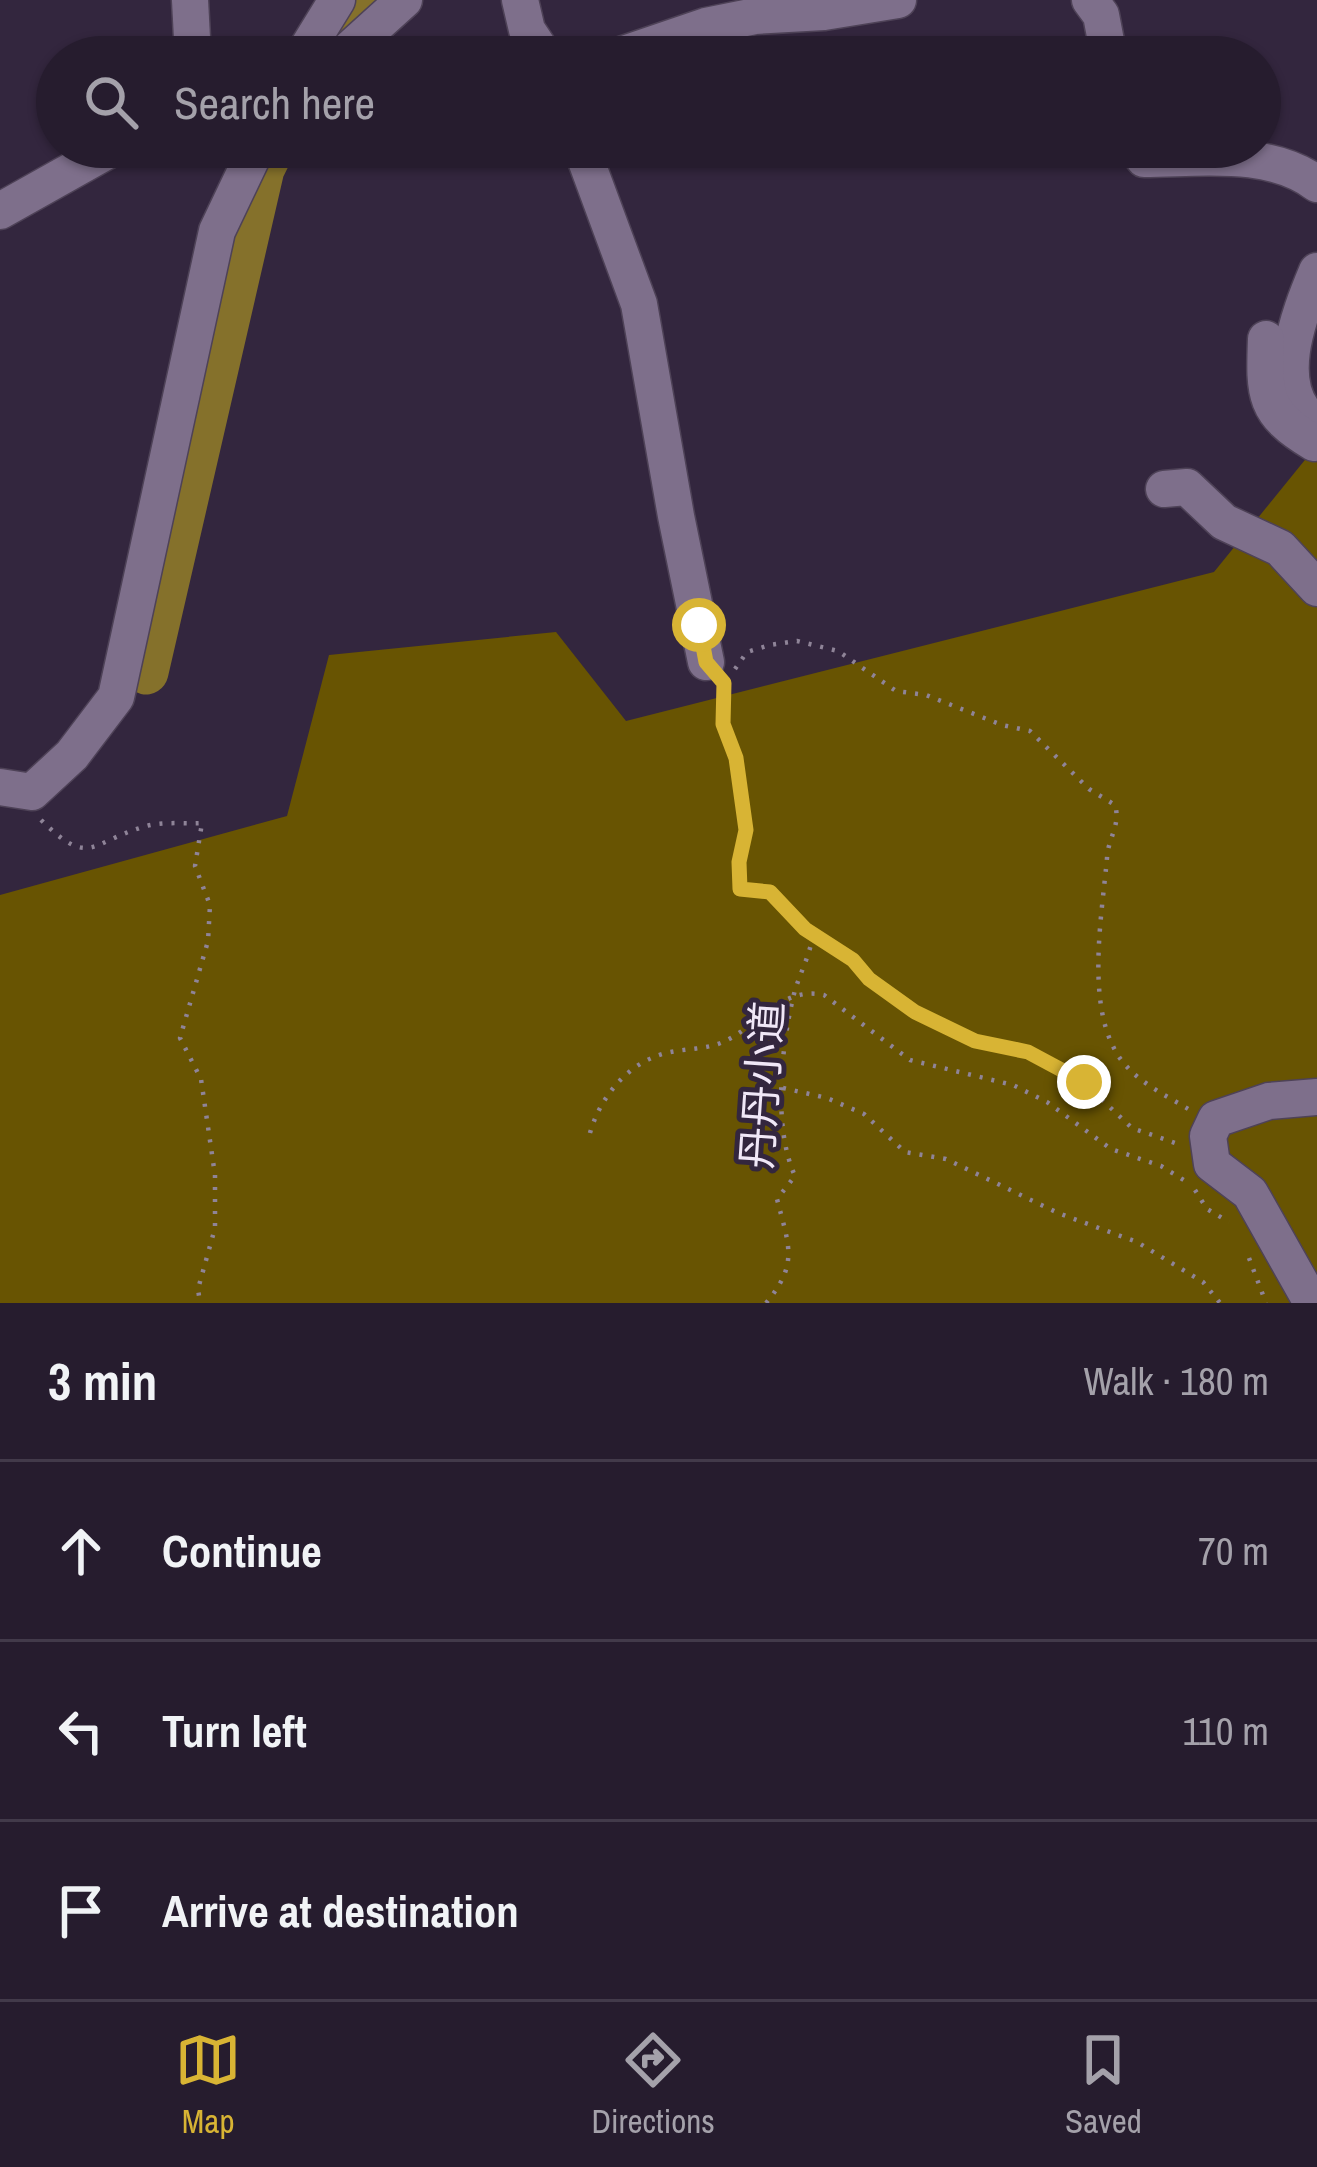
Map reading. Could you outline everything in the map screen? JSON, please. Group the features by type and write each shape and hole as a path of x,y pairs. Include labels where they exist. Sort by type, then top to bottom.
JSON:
{"street":[{"path":"190,0 193,36"},
{"path":"315,36 337,0"},
{"path":"364,36 404,0"},
{"path":"520,0 530,36"},
{"path":"684,36 739,19 898,0"},
{"path":"1090,0 1101,15 1105,36"},
{"path":"1281,167 1317,184"},
{"path":"0,211 77,168"},
{"path":"16,789 72,755 116,697 217,231 247,168"},
{"path":"589,168 639,304 715,672"},
{"path":"1317,271 1299,313 1289,367 1305,416 1317,424"},
{"path":"1266,339 1264,390 1271,407 1289,428 1317,445"},
{"path":"1164,490 1187,487 1224,522 1280,548 1317,588"},
{"path":"1312,1303 1250,1193 1212,1146 1216,1119 1238,1109 1317,1097"}],"path":[{"path":"1212,1146 1178,1144 1132,1128 1084,1082 1057,1066 1028,1052 975,1041 944,1028 892,997 853,960 813,935 770,892 740,889 739,862 746,830 736,758 723,724 715,672 747,652 797,641 838,651 896,691 926,695 1030,731 1089,789 1115,805 1119,819 1108,848 1098,964 1104,1019 1119,1058 1212,1146 1226,1218 1233,1228"},
{"path":"16,789 41,821 71,847 93,849 150,824 202,823 195,866 210,904 208,941 180,1038 201,1079 215,1175 215,1228 198,1288 200,1303"},
{"name":"丹丹小道","path":"766,1303 785,1280 789,1250 777,1199 795,1176 784,1151 783,1088 794,995 808,965 813,935"},
{"path":"590,1132 596,1111 621,1078 652,1057 720,1043 794,995 824,995 910,1060 1013,1085 1047,1102 1111,1149 1161,1166 1192,1185 1207,1209 1226,1218"},
{"path":"783,1088 827,1098 864,1114 905,1152 946,1159 1058,1213 1137,1243 1203,1282 1220,1303"},
{"path":"1249,1259 1266,1303"}],"shaded area":[{"path":"1317,445 1317,1303 0,1303 0,895 287,816 329,655 556,632 626,721 1214,572"}],"waterway":[{"path":"338,36 365,0"},
{"path":"146,672 262,168"}],"route":[{"path":"699,625 706,662 724,683 723,724 736,758 746,830 739,862 740,889 770,892 805,929 853,960 892,997 944,1028 975,1041 1028,1052 1084,1082"}]}
